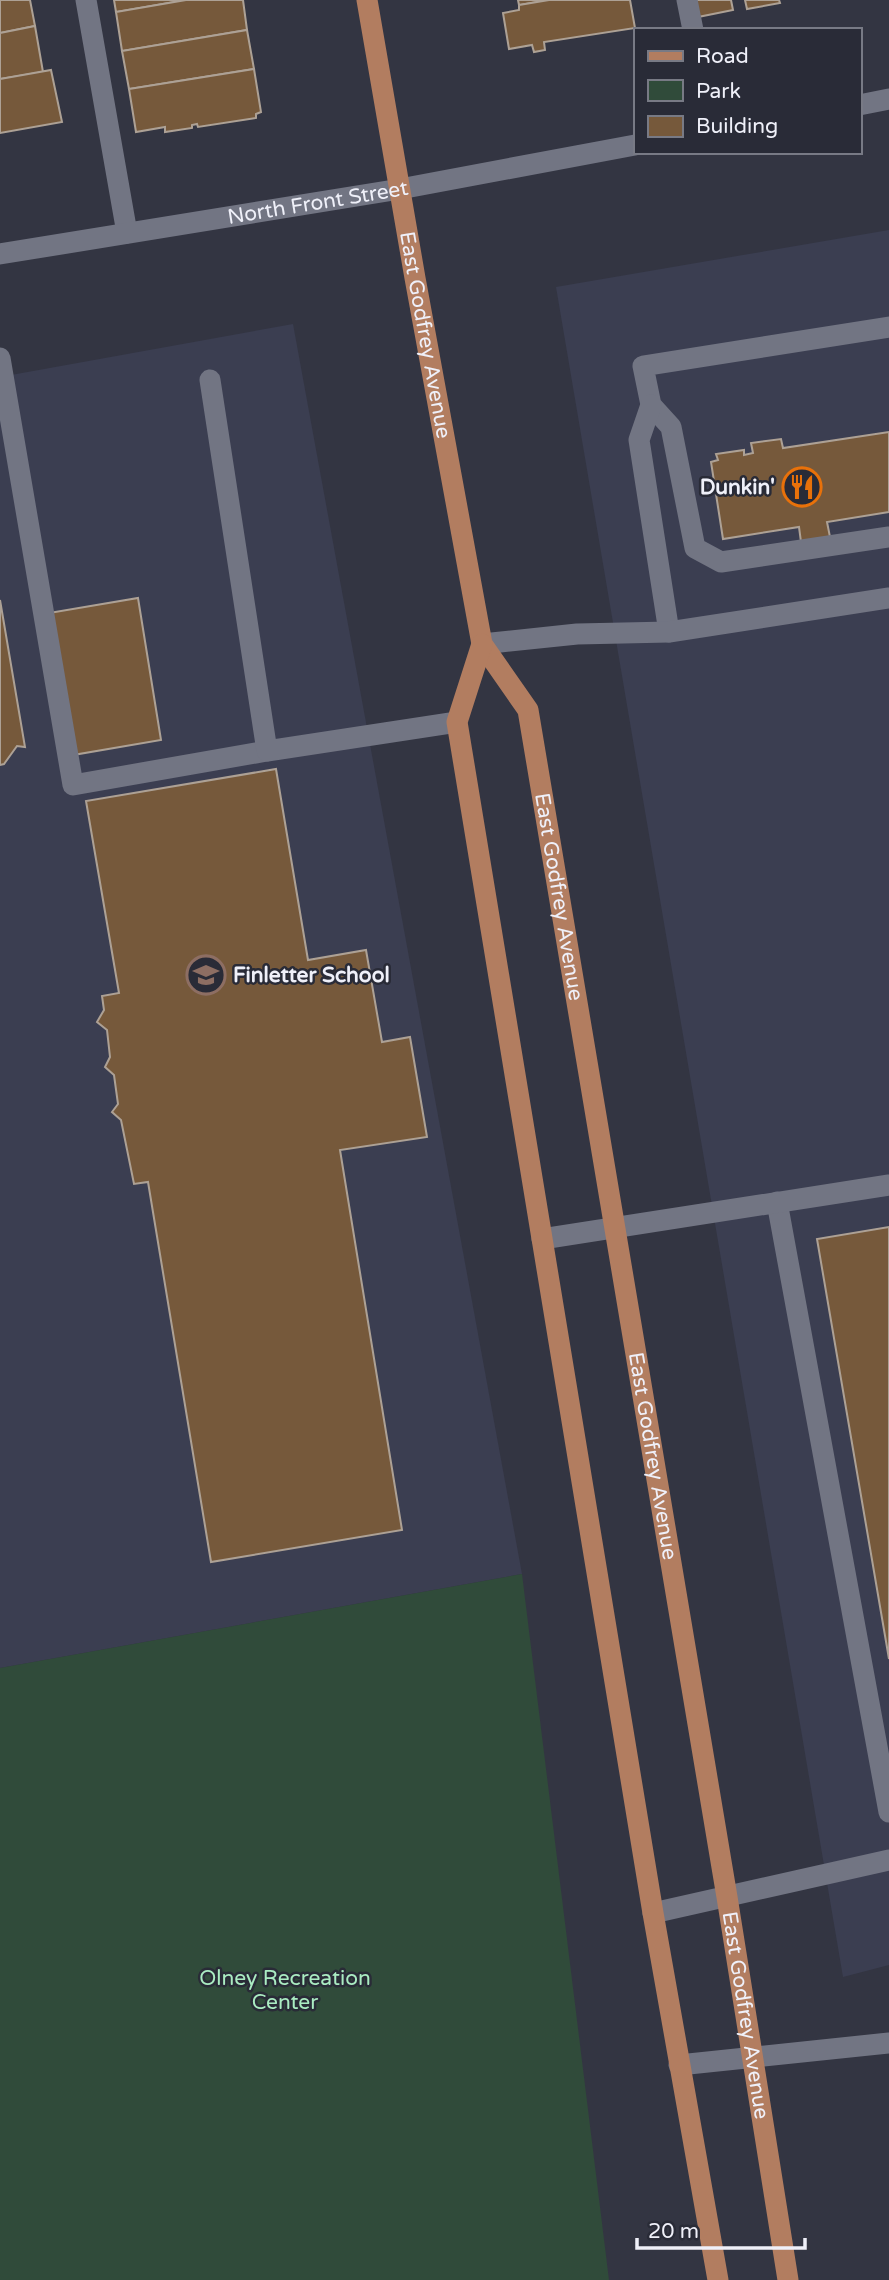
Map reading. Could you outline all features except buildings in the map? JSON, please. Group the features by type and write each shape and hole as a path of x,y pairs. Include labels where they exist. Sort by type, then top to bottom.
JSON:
{"main road":[{"name":"East Godfrey Avenue","path":"367,0 482,644 528,710 727,1897 788,2280"},
{"name":"East Godfrey Avenue","path":"482,644 457,722 653,1913 718,2280"}],"street":[{"path":"86,0 127,233"},
{"path":"687,0 692,28"},
{"path":"861,105 889,99"},
{"name":"North Front Street","path":"0,254 400,189 634,145"},
{"path":"668,632 639,440 651,405 643,366 889,327"},
{"path":"0,358 73,785 267,751 457,722"},
{"path":"210,380 267,751"},
{"path":"651,405 671,427 695,548 721,562 889,537"},
{"path":"482,644 577,635 668,632 889,598"},
{"path":"542,1239 889,1185"},
{"path":"777,1202 889,1812"},
{"path":"653,1913 889,1860"},
{"path":"679,2065 889,2043"}],"shaded area":[{"path":"889,230 889,1965 843,1977 556,287"},
{"name":"Finletter School","path":"293,324 522,1574 0,1668 0,377"}],"green space":[{"name":"Olney Recreation Center","path":"522,1574 609,2280 0,2280 0,1668"}],"place":[{"name":"Dunkin'","path":"802,487"},
{"name":"Finletter School","path":"206,975"}]}
